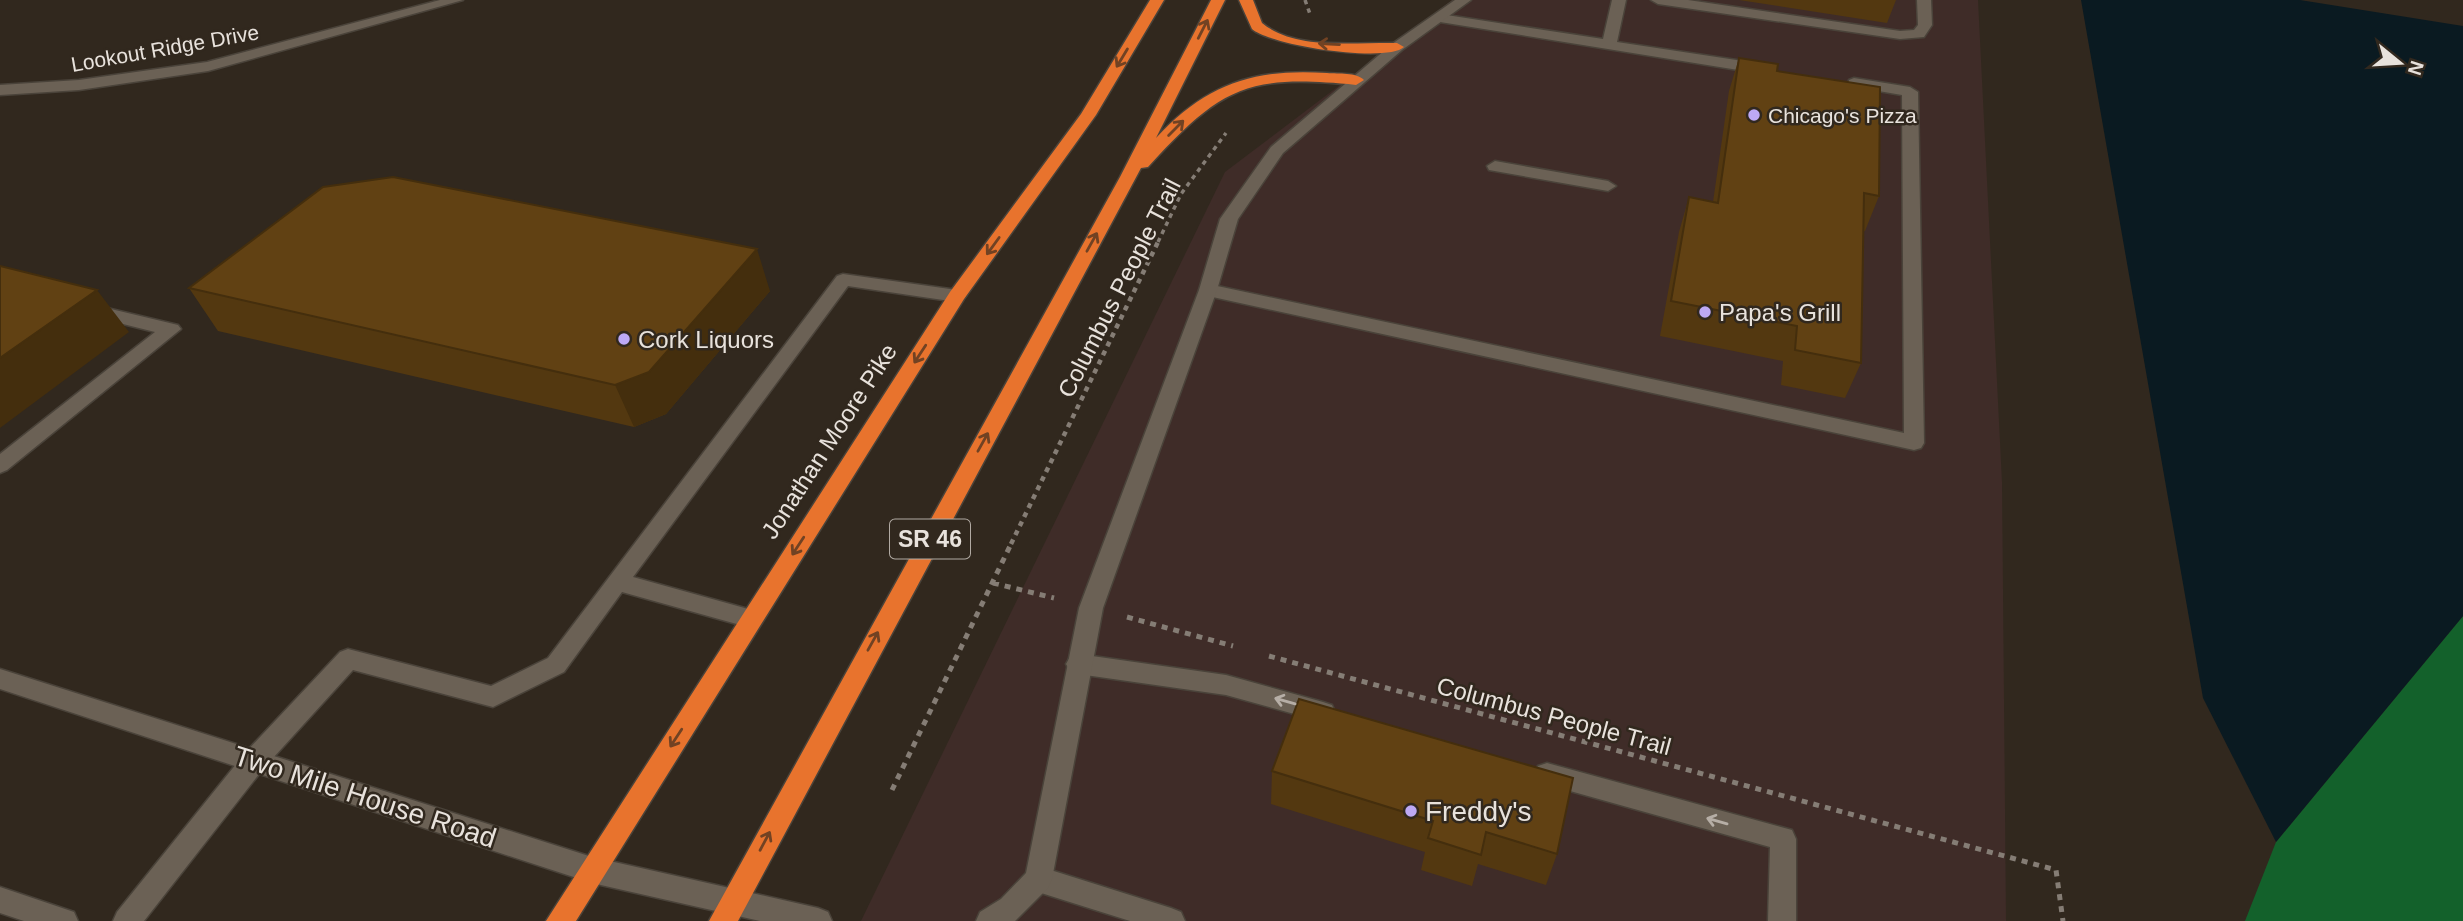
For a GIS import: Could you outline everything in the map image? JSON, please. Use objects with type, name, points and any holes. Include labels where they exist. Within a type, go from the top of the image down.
[{"type":"highway","name":"Jonathan Moore Pike","points":[[560,921],[957,296],[1088,115],[1157,0]]},
{"type":"highway","name":"SR 46","points":[[728,911],[1128,177],[1218,0]]},
{"type":"highway","points":[[1246,0],[1250,17],[1260,29],[1279,39],[1323,45],[1397,47]]},
{"type":"highway","points":[[1128,177],[1196,108],[1232,87],[1298,74],[1356,80]]},
{"type":"street","name":"Lookout Ridge Drive","points":[[0,90],[79,85],[208,66],[456,0]]},
{"type":"street","points":[[990,921],[1010,908],[1038,879],[1091,608],[1208,290],[1229,219],[1277,150],[1397,47],[1464,0]]},
{"type":"street","points":[[1609,45],[1619,0]]},
{"type":"street","points":[[1658,0],[1900,35],[1919,34],[1925,25],[1924,0]]},
{"type":"street","points":[[1440,18],[1776,71]]},
{"type":"street","points":[[1208,290],[1914,443],[1910,92],[1830,79]]},
{"type":"street","points":[[1495,166],[1608,186]]},
{"type":"street","points":[[127,921],[254,761],[348,659],[493,697],[556,665],[843,280],[957,296]]},
{"type":"street","points":[[0,465],[171,329],[66,304]]},
{"type":"street","points":[[617,582],[751,619]]},
{"type":"street","points":[[1078,664],[1226,685],[1345,718]]},
{"type":"street","name":"Two Mile House Road","points":[[0,679],[592,870],[728,911],[818,921]]},
{"type":"street","points":[[1517,766],[1783,839],[1782,921]]},
{"type":"street","points":[[1038,879],[1171,921]]},
{"type":"street","points":[[0,900],[64,921]]},
{"type":"path","name":"Columbus People Trail","points":[[892,790],[1181,194],[1225,134],[1235,126]]},
{"type":"path","points":[[993,583],[1238,648]]},
{"type":"path","name":"Columbus People Trail","points":[[1265,655],[2056,870],[2063,921]]},
{"type":"shaded area","points":[[1452,0],[1978,0],[2002,482],[2006,921],[861,921],[1225,172]]},
{"type":"green space","points":[[2463,616],[2463,921],[2245,921],[2276,842]]},
{"type":"water","points":[[2081,0],[2300,0],[2463,26],[2463,616],[2276,842],[2203,698]]},
{"type":"building","points":[[1739,58],[1778,64],[1777,71],[1880,87],[1879,196],[1864,193],[1861,363],[1795,350],[1797,326],[1671,301],[1689,197],[1718,203]]},
{"type":"building","points":[[393,177],[757,249],[649,372],[615,385],[189,288],[323,187]]},
{"type":"building","points":[[0,266],[97,290],[0,358]]},
{"type":"building","points":[[1299,699],[1573,778],[1557,854],[1486,832],[1481,855],[1428,838],[1433,821],[1272,771]]},
{"type":"place","name":"Chicago's Pizza","points":[[1754,115]]},
{"type":"place","name":"Papa's Grill","points":[[1705,312]]},
{"type":"place","name":"Cork Liquors","points":[[624,339]]},
{"type":"place","name":"Freddy's","points":[[1411,811]]}]
